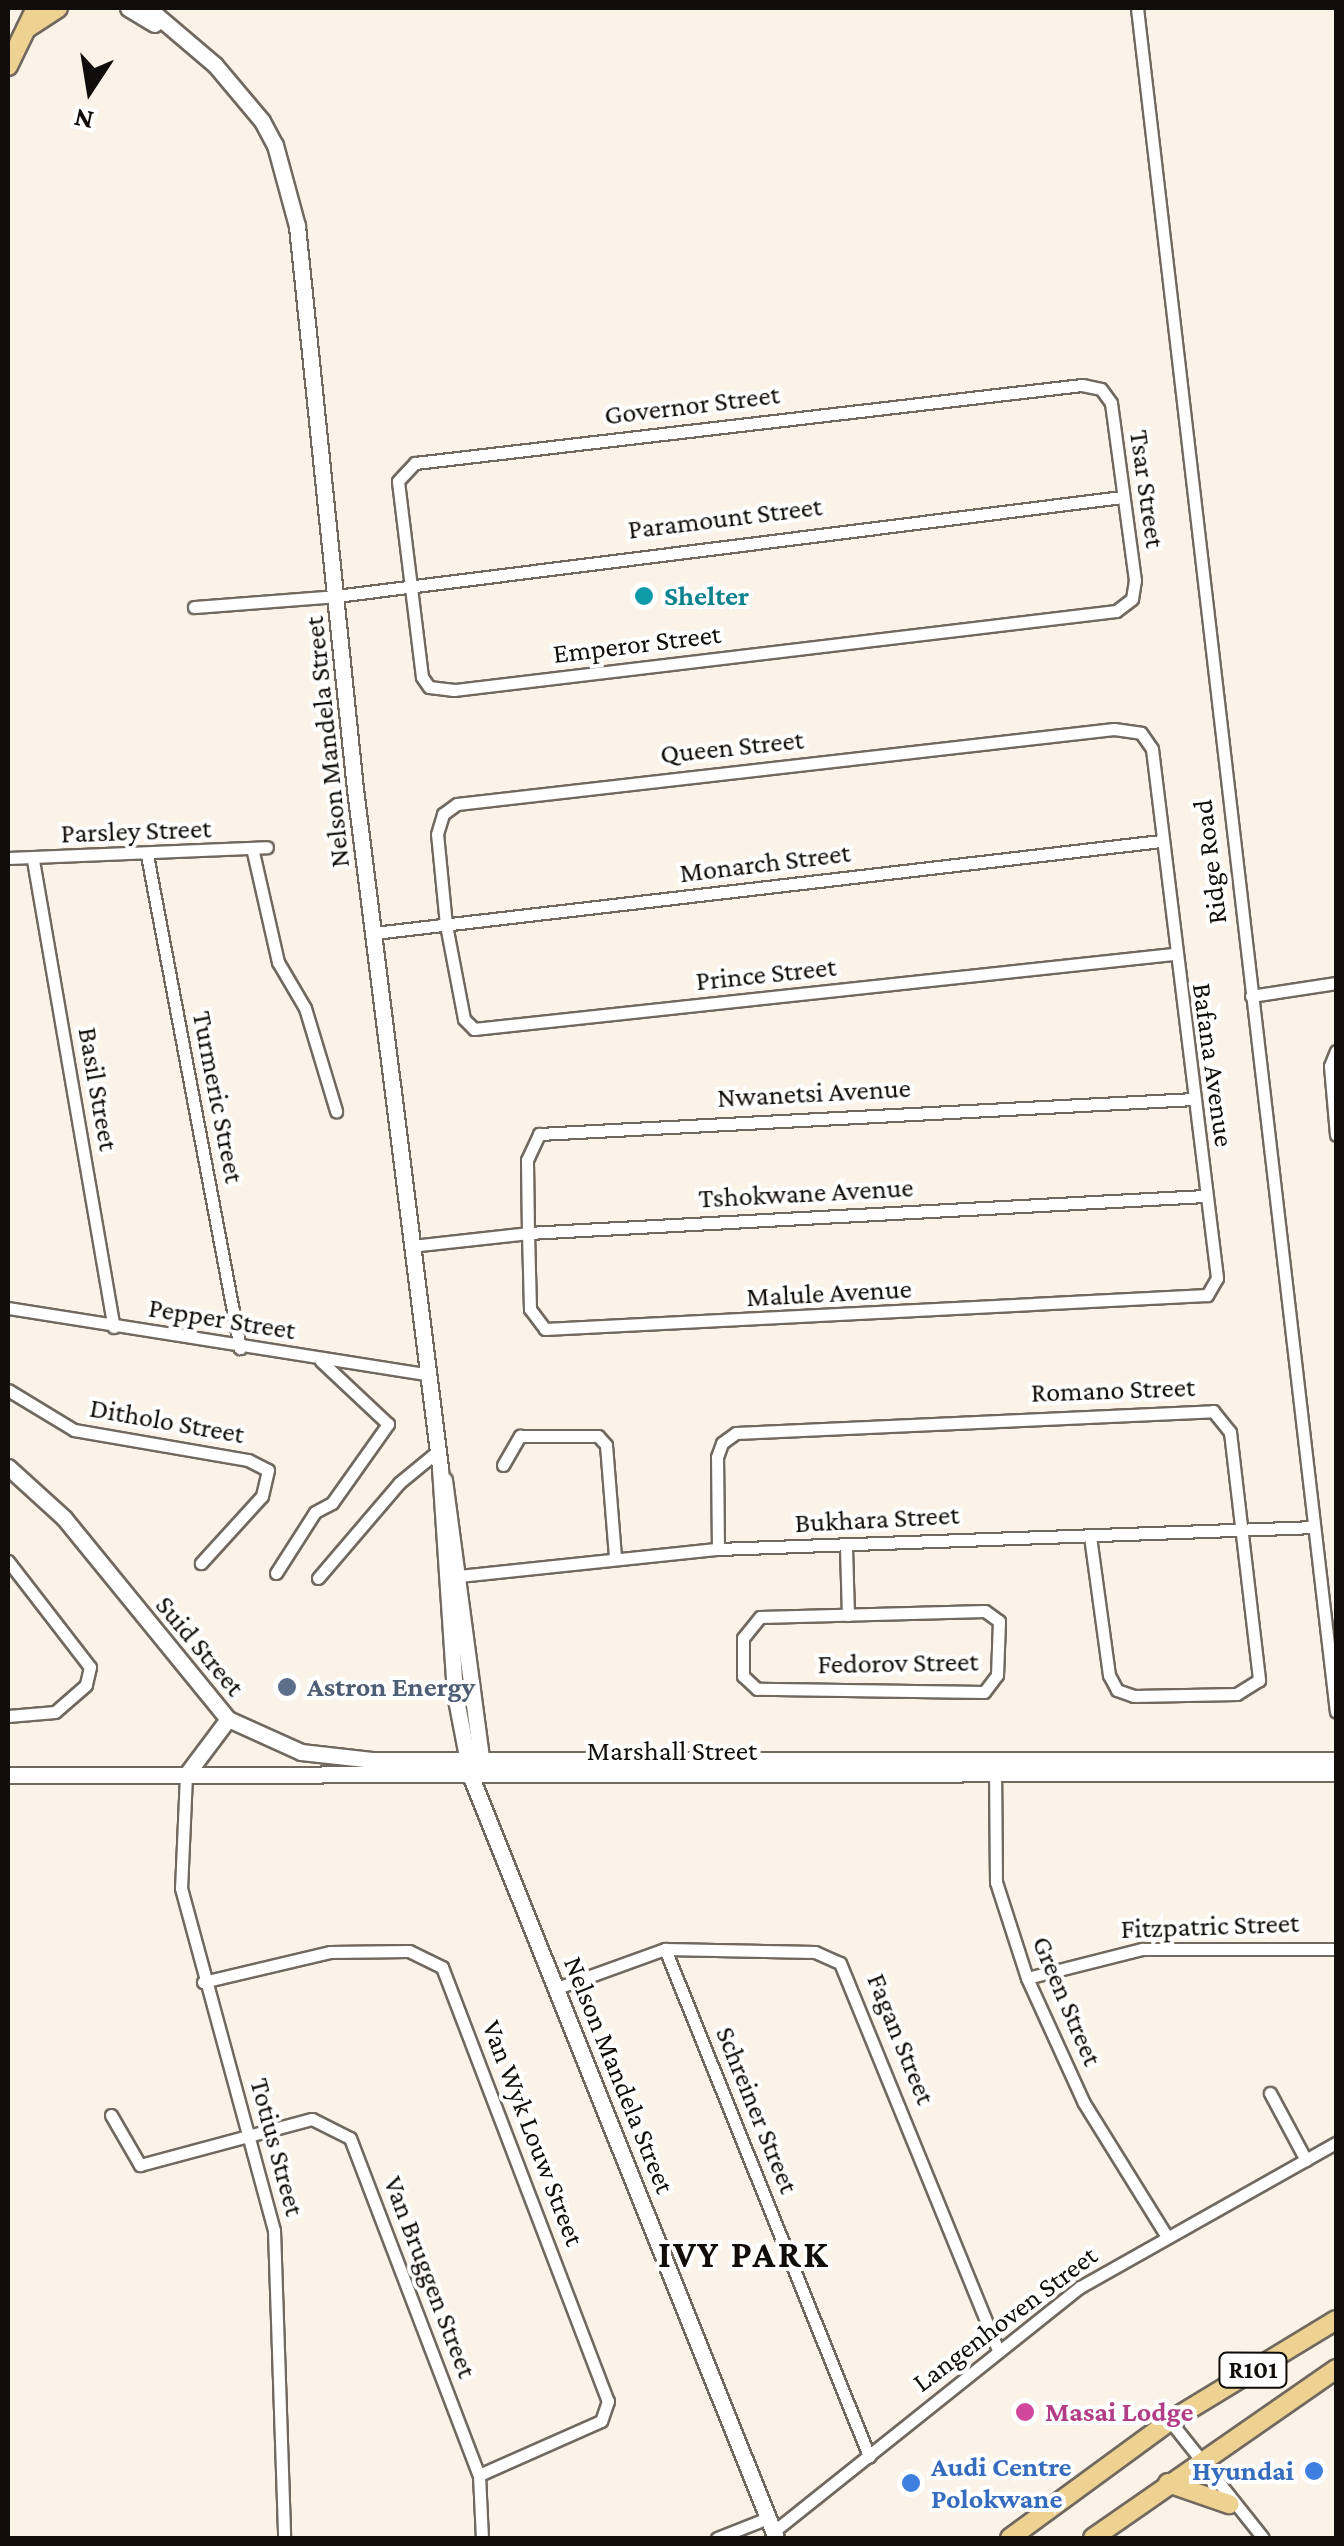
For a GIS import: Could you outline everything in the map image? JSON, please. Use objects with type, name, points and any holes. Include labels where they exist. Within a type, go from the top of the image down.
[{"type":"main road","points":[[8,66],[29,17],[58,8]]},
{"type":"main road","name":"R101","points":[[1010,2538],[1170,2421],[1336,2320]]},
{"type":"main road","name":"R101","points":[[1093,2538],[1197,2461],[1336,2369]]},
{"type":"main road","points":[[1168,2483],[1230,2504]]},
{"type":"street","name":"Nelson Mandela Street","points":[[128,8],[190,40]]},
{"type":"street","name":"Nelson Mandela Street","points":[[148,8],[190,40],[262,121],[286,179],[296,226],[374,933],[430,1375],[458,1648],[481,1798],[772,2529]]},
{"type":"street","name":"Ridge Road","points":[[1138,8],[1314,1528],[1330,1594],[1336,1710]]},
{"type":"street","name":"Governor Street","points":[[407,583],[398,480],[416,463],[1082,385],[1101,389]]},
{"type":"street","name":"Tsar Street","points":[[1101,389],[1111,403],[1135,580],[1132,599]]},
{"type":"street","name":"Paramount Street","points":[[194,607],[336,596],[407,583],[1122,498]]},
{"type":"street","name":"Emperor Street","points":[[407,583],[422,678],[440,691],[1104,614],[1132,599]]},
{"type":"street","name":"Queen Street","points":[[446,926],[437,834],[443,814],[458,804],[1114,729],[1141,733]]},
{"type":"street","name":"Bafana Avenue","points":[[1141,733],[1152,749],[1214,1287]]},
{"type":"street","name":"Monarch Street","points":[[374,933],[1161,841]]},
{"type":"street","name":"Parsley Street","points":[[8,858],[253,852],[267,847]]},
{"type":"street","points":[[253,852],[278,962],[304,1008],[336,1111]]},
{"type":"street","name":"Turmeric Street","points":[[147,855],[240,1348]]},
{"type":"street","name":"Basil Street","points":[[33,860],[114,1327]]},
{"type":"street","name":"Prince Street","points":[[446,926],[464,1019],[487,1031],[1173,954]]},
{"type":"street","points":[[1251,996],[1336,983]]},
{"type":"street","points":[[1336,1051],[1330,1066],[1336,1134]]},
{"type":"street","name":"Nwanetsi Avenue","points":[[528,1232],[528,1160],[533,1138],[546,1132],[1194,1098]]},
{"type":"street","name":"Tshokwane Avenue","points":[[411,1246],[528,1232],[1204,1196]]},
{"type":"street","name":"Malule Avenue","points":[[528,1232],[530,1309],[534,1321],[558,1332],[1186,1300],[1214,1287]]},
{"type":"street","name":"Pepper Street","points":[[8,1308],[321,1361],[430,1375]]},
{"type":"street","points":[[276,1572],[315,1512],[332,1503],[388,1424],[321,1361]]},
{"type":"street","name":"Ditholo Street","points":[[8,1390],[74,1430],[248,1460],[268,1470],[262,1496],[201,1563]]},
{"type":"street","name":"Romano Street","points":[[718,1549],[717,1457],[722,1442],[736,1433],[1212,1411],[1228,1423],[1261,1673],[1237,1694],[1134,1696],[1117,1690],[1090,1536]]},
{"type":"street","points":[[503,1466],[520,1436],[598,1436],[606,1445],[615,1558]]},
{"type":"street","points":[[318,1578],[399,1484],[438,1451]]},
{"type":"street","name":"Suid Street","points":[[8,1467],[64,1518],[228,1719],[294,1750],[338,1758],[474,1758]]},
{"type":"street","name":"Bukhara Street","points":[[451,1576],[718,1549],[846,1548],[1314,1528]]},
{"type":"street","name":"Fedorov Street","points":[[846,1548],[848,1615]]},
{"type":"street","points":[[8,1561],[86,1659],[90,1677],[80,1692],[50,1715],[8,1716]]},
{"type":"street","name":"Fedorov Street","points":[[985,1612],[999,1621],[995,1683],[984,1692],[756,1690],[744,1681],[743,1638],[760,1618],[848,1615],[985,1612]]},
{"type":"street","points":[[186,1776],[228,1719]]},
{"type":"street","name":"Marshall Street","points":[[474,1758],[1336,1774]]},
{"type":"street","name":"Marshall Street","points":[[8,1775],[477,1777],[1336,1760]]},
{"type":"street","name":"Green Street","points":[[995,1768],[996,1882],[1028,1978],[1084,2103],[1167,2237]]},
{"type":"street","name":"Totius Street","points":[[186,1776],[180,1876],[203,1982],[250,2135],[274,2230],[284,2538]]},
{"type":"street","name":"Fitzpatric Street","points":[[1028,1978],[1142,1949],[1336,1948]]},
{"type":"street","name":"Fagan Street","points":[[557,1988],[665,1949],[815,1952],[840,1963],[998,2350]]},
{"type":"street","name":"Schreiner Street","points":[[665,1949],[869,2456]]},
{"type":"street","name":"Van Wyk Louw Street","points":[[203,1982],[330,1952],[408,1952],[442,1967],[608,2401],[601,2422],[478,2475]]},
{"type":"street","points":[[1270,2092],[1306,2160]]},
{"type":"street","name":"Van Bruggen Street","points":[[111,2115],[140,2164],[312,2119],[350,2138],[478,2475],[482,2538]]},
{"type":"street","name":"Langenhoven Street","points":[[717,2538],[772,2529],[1080,2288],[1336,2143]]},
{"type":"street","points":[[1170,2421],[1230,2504],[1254,2534],[1263,2538]]},
{"type":"place","name":"Shelter","points":[[644,596]]},
{"type":"place","name":"Astron Energy","points":[[287,1687]]},
{"type":"place","name":"Masai Lodge","points":[[1025,2412]]},
{"type":"place","name":"Hyundai","points":[[1314,2471]]},
{"type":"place","name":"Audi Centre Polokwane","points":[[911,2483]]},
{"type":"district","name":"IVY PARK","points":[[744,2255]]}]
